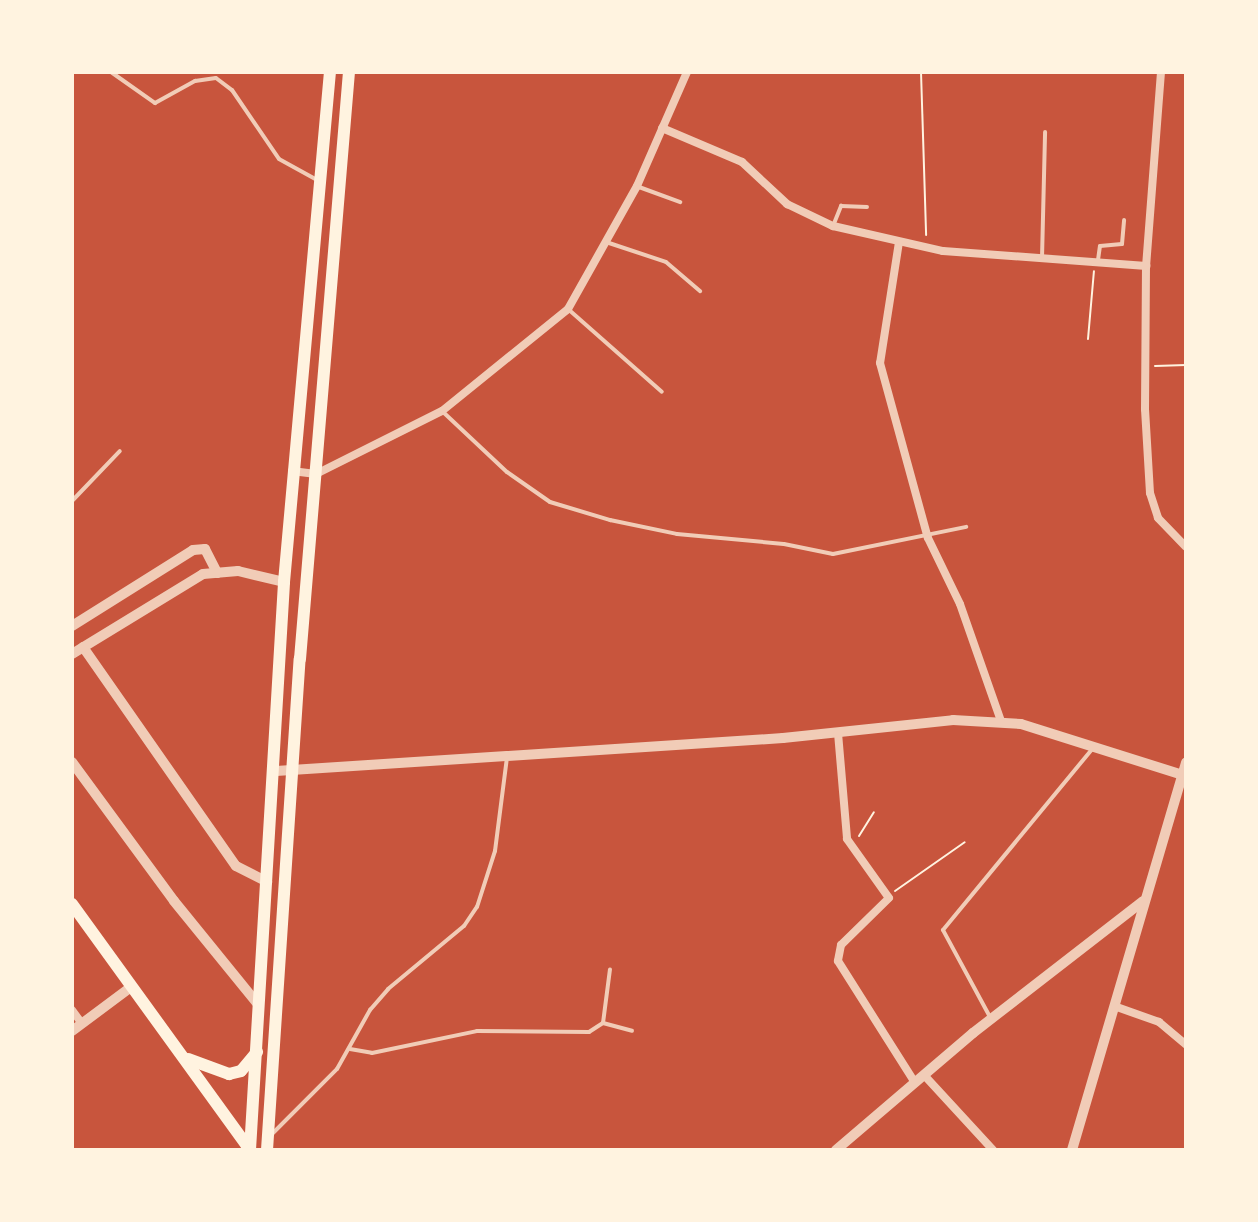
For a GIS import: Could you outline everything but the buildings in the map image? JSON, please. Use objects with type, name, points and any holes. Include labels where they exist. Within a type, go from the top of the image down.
[{"type":"main road","points":[[250,1150],[257,1003],[276,771],[292,471],[330,72]]},
{"type":"main road","points":[[268,1144],[293,771],[349,72]]},
{"type":"main road","points":[[72,904],[250,1150]]},
{"type":"main road","points":[[185,1057],[229,1074],[241,1071],[257,1052]]},
{"type":"street","points":[[292,471],[316,474],[442,411],[568,309],[637,186],[687,72]]},
{"type":"street","points":[[1161,72],[1146,266],[1145,366],[1150,493],[1158,518],[1186,547]]},
{"type":"street","points":[[662,128],[742,162],[787,204],[833,226],[926,248],[1146,266]]},
{"type":"street","points":[[899,242],[880,363],[928,538],[960,604],[1001,721]]},
{"type":"street","points":[[73,623],[193,550],[205,549],[217,573]]},
{"type":"street","points":[[72,654],[183,582],[238,571],[284,582]]},
{"type":"street","points":[[83,647],[236,866],[267,882]]},
{"type":"street","points":[[276,771],[838,733],[953,720],[1001,721],[1184,776]]},
{"type":"street","points":[[838,733],[849,845],[889,898],[837,953],[915,1083]]},
{"type":"street","points":[[72,762],[257,1003]]},
{"type":"street","points":[[1072,1150],[1186,762]]},
{"type":"street","points":[[836,1150],[991,1019],[1143,901]]},
{"type":"street","points":[[72,1031],[131,987]]},
{"type":"street","points":[[1114,1006],[1159,1022],[1186,1045]]},
{"type":"street","points":[[72,1010],[82,1024]]},
{"type":"street","points":[[924,1075],[993,1150]]},
{"type":"lane","points":[[111,72],[155,103],[195,81],[216,78],[232,90],[279,159],[320,181]]},
{"type":"lane","points":[[1042,258],[1045,132]]},
{"type":"lane","points":[[637,186],[680,202]]},
{"type":"lane","points":[[833,226],[841,206],[867,207]]},
{"type":"lane","points":[[1096,262],[1100,246],[1122,244],[1124,220]]},
{"type":"lane","points":[[606,242],[666,262],[700,291]]},
{"type":"lane","points":[[568,309],[662,392]]},
{"type":"lane","points":[[442,411],[507,472],[550,502],[610,520],[677,534],[784,544],[833,554],[928,538],[966,527]]},
{"type":"lane","points":[[72,501],[120,451]]},
{"type":"lane","points":[[991,1019],[943,930],[1092,749]]},
{"type":"lane","points":[[268,1144],[308,1102],[350,1049],[370,1010],[405,971],[464,926],[477,907],[495,851],[508,755]]},
{"type":"lane","points":[[603,1023],[610,969]]},
{"type":"lane","points":[[350,1049],[372,1053],[477,1031],[589,1032],[603,1023],[632,1031]]},
{"type":"path","points":[[921,72],[926,248]]},
{"type":"path","points":[[1088,339],[1096,262]]},
{"type":"path","points":[[1145,366],[1186,365]]},
{"type":"path","points":[[849,845],[874,812]]},
{"type":"path","points":[[889,898],[965,842]]}]
